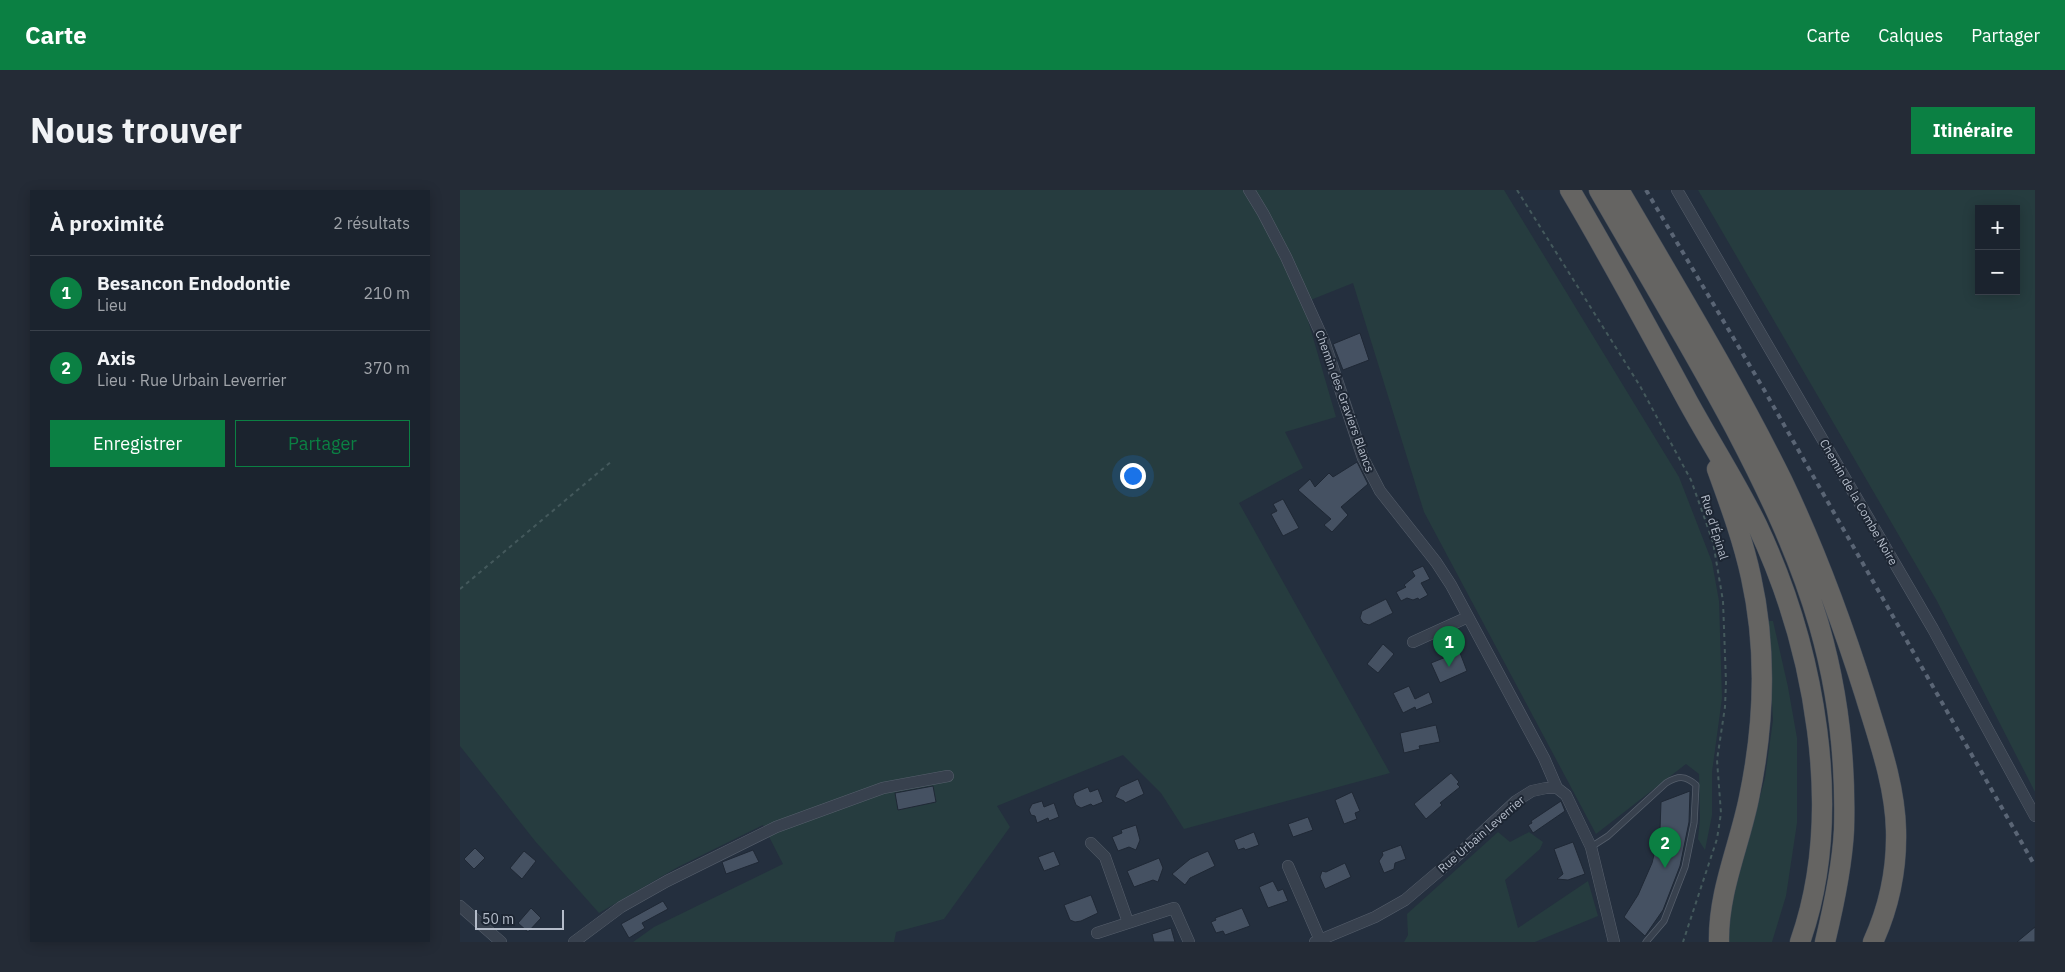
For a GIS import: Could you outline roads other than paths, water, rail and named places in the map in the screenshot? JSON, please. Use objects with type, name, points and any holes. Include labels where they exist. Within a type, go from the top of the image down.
[{"type":"highway","points":[[1570,190],[1699,423],[1737,485],[1766,546],[1796,631],[1812,697],[1820,764],[1821,830],[1817,875],[1800,942]]},
{"type":"highway","points":[[1599,190],[1704,373],[1759,474],[1787,535],[1819,625],[1834,693],[1843,785],[1842,855],[1836,894],[1825,942]]},
{"type":"highway","points":[[1619,190],[1726,375],[1778,473],[1805,530],[1844,632],[1886,765],[1896,829],[1896,857],[1892,883],[1886,908],[1873,942]]},
{"type":"highway","points":[[1699,423],[1734,516],[1747,559],[1758,622],[1761,669],[1758,741],[1753,775],[1745,818],[1726,884],[1721,908],[1718,942]]},
{"type":"street","name":"Chemin des Graviers Blancs","points":[[1249,190],[1264,214],[1286,257],[1324,341],[1358,443],[1380,491],[1436,562],[1451,586],[1544,758],[1557,788]]},
{"type":"street","name":"Chemin de la Combe Noire","points":[[1676,190],[1934,630],[2035,816]]},
{"type":"street","points":[[1413,642],[1468,617]]},
{"type":"street","points":[[574,942],[622,907],[776,827],[883,788],[948,776]]},
{"type":"street","points":[[1557,788],[1566,795],[1591,847],[1614,942]]},
{"type":"street","name":"Rue Urbain Leverrier","points":[[1318,941],[1375,917],[1405,900],[1458,855],[1516,801],[1532,791],[1557,788]]},
{"type":"street","points":[[1091,843],[1106,857],[1128,922]]},
{"type":"street","points":[[1288,866],[1318,941]]},
{"type":"street","points":[[460,906],[501,942]]},
{"type":"street","points":[[1097,933],[1174,908],[1189,942]]},
{"type":"lane","points":[[1591,847],[1608,836],[1666,783],[1677,777],[1688,778],[1696,785],[1694,823],[1686,868],[1664,921],[1646,942]]},
{"type":"railway","points":[[1646,190],[1763,388],[2035,866]]},
{"type":"place","name":"Besancon Endodontie","points":[[1449,667]]},
{"type":"place","name":"Axis","points":[[1665,868]]}]
